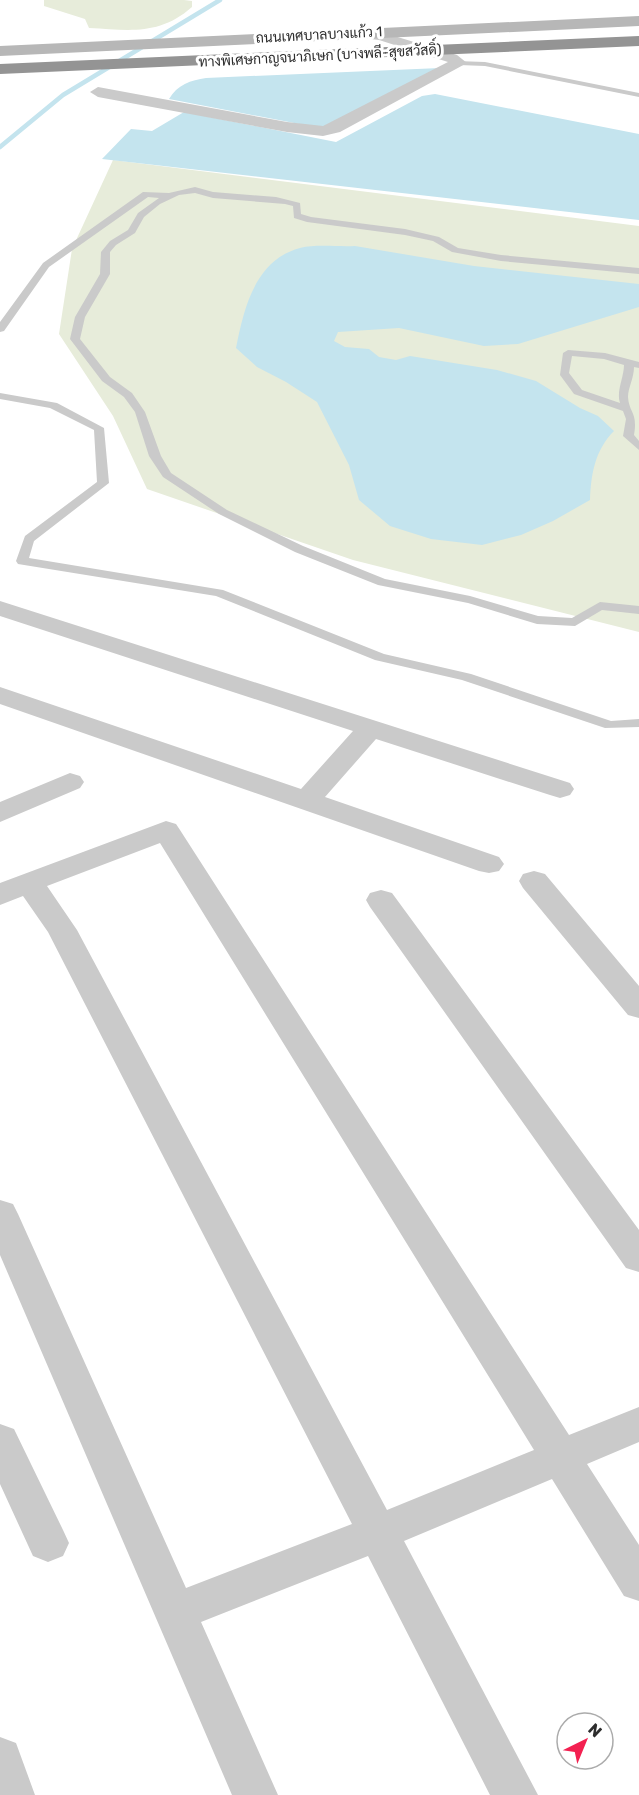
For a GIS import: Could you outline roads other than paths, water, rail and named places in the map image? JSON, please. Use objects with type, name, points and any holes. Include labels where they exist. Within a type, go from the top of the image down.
[{"type":"highway","name":"ทางพิเศษกาญจนาภิเษก (บางพลี-สุขสวัสดิ์)","points":[[0,59],[639,30]]},
{"type":"highway","name":"ทางพิเศษกาญจนาภิเษก (บางพลี-สุขสวัสดิ์)","points":[[0,69],[639,41]]},
{"type":"main road","name":"ถนนเทศบาลบางแก้ว 1","points":[[0,51],[639,21]]},
{"type":"street","points":[[98,92],[287,127],[323,131],[334,129],[459,63],[452,58],[381,36],[350,33]]},
{"type":"street","points":[[0,608],[560,789]]},
{"type":"street","points":[[0,695],[489,864]]},
{"type":"street","points":[[306,801],[371,728]]},
{"type":"street","points":[[0,813],[70,782]]},
{"type":"street","points":[[515,1795],[62,930],[15,888],[166,830],[639,1581]]},
{"type":"street","points":[[534,881],[639,1007]]},
{"type":"street","points":[[381,900],[639,1258]]},
{"type":"street","points":[[0,1214],[255,1795]]},
{"type":"street","points":[[175,1612],[377,1533],[639,1424]]},
{"type":"street","points":[[0,1441],[48,1543]]},
{"type":"street","points":[[0,1759],[12,1795]]},
{"type":"lane","points":[[459,63],[485,64],[639,95]]},
{"type":"lane","points":[[639,271],[501,258],[455,250],[436,238],[310,220],[297,216],[297,205],[285,200],[212,195],[197,190],[146,208],[135,220],[132,231],[109,245],[102,259],[105,274],[80,317],[75,339],[106,379],[128,394],[140,412],[155,456],[167,475],[223,512],[298,549],[382,582],[470,600],[537,620],[575,622],[600,606],[639,610]]},
{"type":"lane","points":[[0,328],[46,265],[146,194],[172,197]]},
{"type":"lane","points":[[628,409],[578,392],[564,373],[568,353],[605,356],[634,364],[623,396],[632,419],[628,436],[639,447]]},
{"type":"lane","points":[[0,396],[53,405],[99,428],[103,483],[29,539],[22,561],[219,593],[380,657],[466,677],[610,725],[639,723]]},
{"type":"water","points":[[440,68],[333,126],[315,127],[169,99],[185,84],[206,78]]},
{"type":"water","points":[[435,94],[639,134],[639,220],[102,159],[131,129],[152,131],[184,112],[336,142],[422,96]]},
{"type":"water","points":[[355,246],[474,266],[639,284],[639,307],[518,344],[484,346],[399,328],[338,332],[334,341],[345,347],[369,349],[379,357],[396,360],[410,356],[497,370],[536,381],[580,408],[598,416],[614,431],[598,454],[590,500],[553,521],[521,535],[482,545],[431,539],[390,526],[359,500],[349,465],[317,402],[257,367],[236,348],[248,302],[262,274],[272,263],[300,248]]},
{"type":"waterway","points":[[0,147],[63,95],[220,0]]}]
